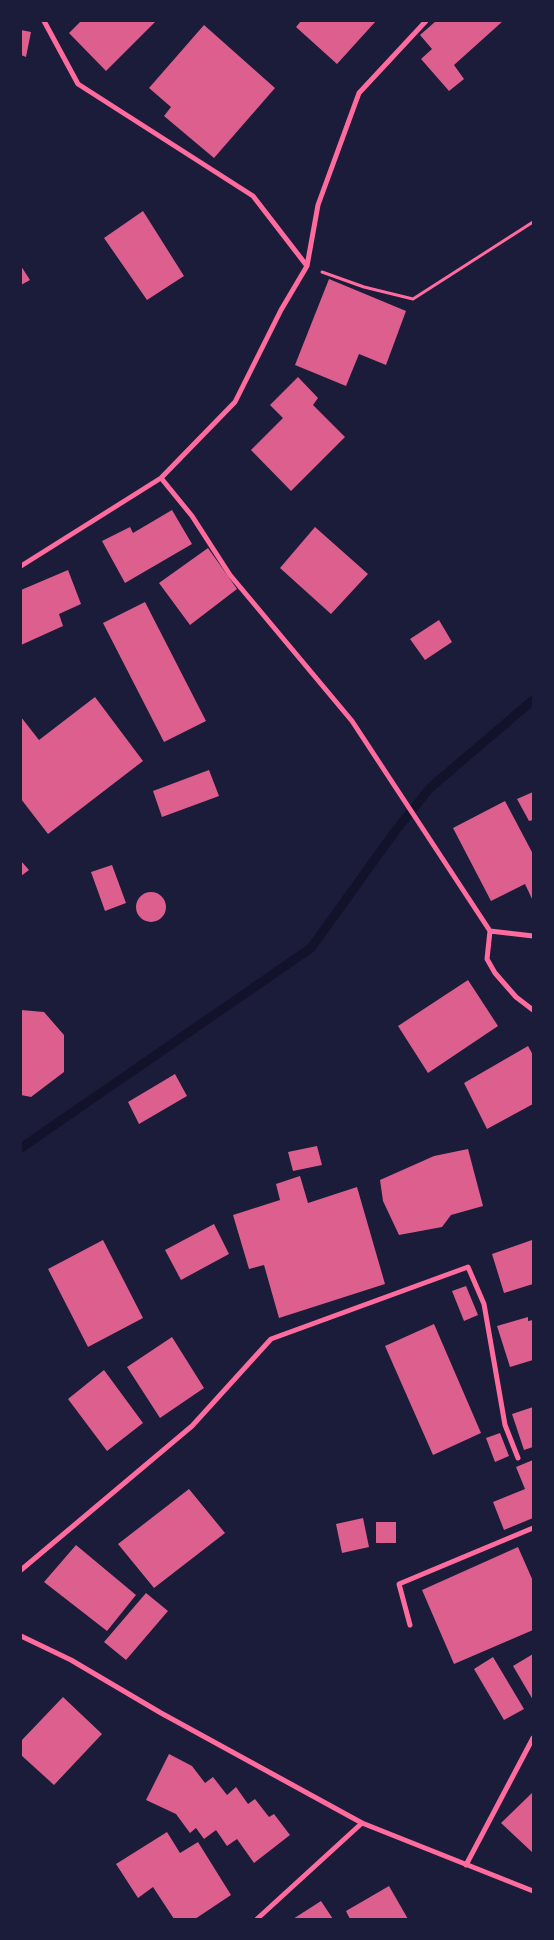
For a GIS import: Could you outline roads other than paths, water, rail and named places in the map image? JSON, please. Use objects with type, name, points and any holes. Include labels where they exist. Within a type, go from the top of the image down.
[{"type":"street","points":[[44,21],[78,84],[253,196],[307,266]]},
{"type":"street","points":[[21,566],[161,478],[235,402],[281,310],[307,266],[318,205],[359,93],[426,21]]},
{"type":"street","points":[[161,478],[192,516],[230,575],[352,721],[490,931],[487,959],[495,973],[516,997],[533,1010]]},
{"type":"street","points":[[490,931],[533,936]]},
{"type":"street","points":[[21,1570],[192,1426],[271,1339],[468,1267],[484,1304],[505,1424],[518,1458]]},
{"type":"street","points":[[410,1625],[399,1584],[533,1528]]},
{"type":"street","points":[[21,1636],[71,1660],[161,1713],[362,1823],[533,1891]]},
{"type":"street","points":[[466,1864],[533,1738]]},
{"type":"street","points":[[257,1919],[362,1823]]},
{"type":"waterway","points":[[21,1148],[311,948],[396,830],[430,788],[533,700]]}]
